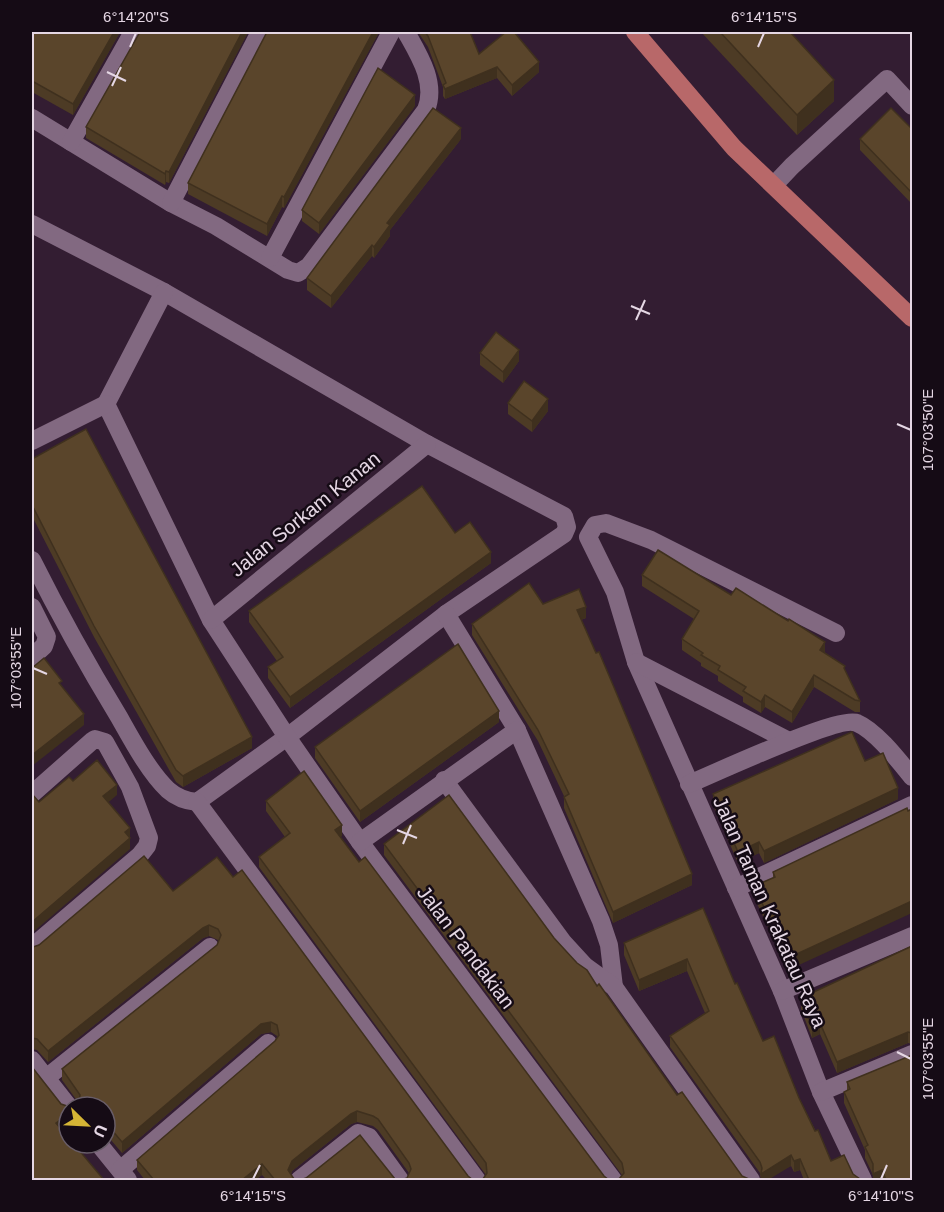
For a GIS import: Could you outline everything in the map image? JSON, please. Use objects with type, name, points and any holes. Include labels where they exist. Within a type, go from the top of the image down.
[{"type":"main road","points":[[635,32],[734,148],[912,318]]},
{"type":"street","points":[[71,142],[133,32]]},
{"type":"street","points":[[171,203],[260,32]]},
{"type":"street","points":[[270,258],[391,32]]},
{"type":"street","points":[[32,118],[171,203],[216,226],[293,272],[302,271],[309,266],[426,110],[430,98],[429,87],[417,51],[406,32]]},
{"type":"street","points":[[774,185],[887,79],[912,106]]},
{"type":"street","points":[[32,224],[165,292],[427,444],[564,516],[567,521],[564,534],[446,614],[287,737],[197,802],[186,801],[175,795],[155,773],[73,641],[32,560]]},
{"type":"street","points":[[32,441],[106,404],[165,292]]},
{"type":"street","name":"Jalan Pandakian","points":[[106,404],[211,620],[287,737],[360,842],[613,1180]]},
{"type":"street","name":"Jalan Sorkam Kanan","points":[[211,620],[427,444]]},
{"type":"street","name":"Jalan Taman Krakatau Raya","points":[[836,633],[651,540],[606,523],[600,523],[591,530],[588,537],[615,592],[636,662],[782,991],[821,1092],[862,1180]]},
{"type":"street","points":[[32,607],[47,637],[44,646],[32,657]]},
{"type":"street","points":[[446,614],[517,730],[601,921],[609,945],[614,987]]},
{"type":"street","points":[[636,662],[789,741]]},
{"type":"street","points":[[689,784],[789,741],[848,721],[860,724],[887,747],[912,777]]},
{"type":"street","points":[[360,842],[517,730]]},
{"type":"street","points":[[32,794],[95,739],[105,742],[130,787],[149,838],[143,852],[32,947]]},
{"type":"street","points":[[444,780],[563,942],[585,966],[614,987],[751,1180]]},
{"type":"street","points":[[197,802],[477,1180]]},
{"type":"street","points":[[736,888],[912,805]]},
{"type":"street","points":[[782,991],[912,936]]},
{"type":"street","points":[[45,1078],[210,947]]},
{"type":"street","points":[[108,1155],[124,1175],[268,1043]]},
{"type":"street","points":[[821,1092],[912,1054]]},
{"type":"street","points":[[32,1060],[59,1095]]},
{"type":"street","points":[[299,1180],[358,1133],[369,1137],[397,1177]]},
{"type":"building","points":[[32,32],[114,32],[73,104],[32,81]]},
{"type":"building","points":[[140,32],[242,32],[169,172],[166,171],[165,174],[86,127]]},
{"type":"building","points":[[267,32],[373,32],[284,197],[282,196],[267,224],[188,183]]},
{"type":"building","points":[[425,32],[470,32],[479,54],[506,32],[514,32],[539,62],[512,85],[497,67],[445,89],[443,85],[446,83]]},
{"type":"building","points":[[720,32],[790,32],[834,80],[797,115]]},
{"type":"building","points":[[378,68],[415,95],[319,223],[302,210]]},
{"type":"building","points":[[433,108],[461,128],[387,223],[390,225],[374,247],[372,245],[331,296],[307,278]]},
{"type":"building","points":[[891,108],[912,129],[912,193],[860,139]]},
{"type":"building","points":[[496,332],[519,350],[503,372],[480,353]]},
{"type":"building","points":[[524,381],[548,399],[532,421],[508,403]]},
{"type":"building","points":[[86,429],[252,737],[183,776],[176,770],[94,626],[32,505],[32,459]]},
{"type":"building","points":[[422,486],[455,533],[470,522],[491,552],[290,697],[268,667],[283,657],[249,611]]},
{"type":"building","points":[[658,550],[731,595],[736,588],[825,642],[820,650],[845,666],[860,701],[814,675],[792,712],[765,695],[761,702],[743,691],[746,687],[718,670],[720,666],[701,655],[703,653],[682,639],[699,611],[642,575]]},
{"type":"building","points":[[529,583],[543,604],[579,589],[586,607],[577,610],[596,653],[599,652],[692,874],[613,912],[564,797],[569,794],[538,730],[472,624]]},
{"type":"building","points":[[458,644],[499,711],[360,811],[315,747]]},
{"type":"building","points":[[44,658],[62,681],[59,683],[84,714],[32,755],[32,668]]},
{"type":"building","points":[[852,732],[865,761],[883,753],[898,788],[764,851],[759,842],[738,852],[713,794]]},
{"type":"building","points":[[97,760],[117,785],[103,796],[130,828],[125,832],[130,838],[32,922],[32,794],[39,802],[69,777],[73,781]]},
{"type":"building","points":[[304,771],[342,825],[335,830],[359,862],[365,857],[609,1180],[473,1180],[483,1179],[487,1173],[486,1163],[259,857],[290,833],[266,801]]},
{"type":"building","points":[[449,795],[554,938],[577,963],[587,970],[597,986],[599,984],[677,1095],[682,1092],[742,1176],[751,1180],[609,1180],[619,1179],[624,1173],[622,1163],[384,844]]},
{"type":"building","points":[[907,808],[908,811],[912,809],[912,901],[788,958],[754,886],[775,877],[773,872]]},
{"type":"building","points":[[144,856],[173,891],[217,857],[233,877],[242,870],[473,1180],[401,1180],[407,1178],[411,1169],[409,1163],[378,1119],[357,1111],[292,1161],[288,1170],[294,1179],[300,1180],[275,1180],[262,1164],[242,1180],[154,1180],[137,1160],[275,1041],[279,1035],[277,1025],[271,1022],[261,1024],[122,1142],[117,1136],[117,1095],[80,1095],[62,1069],[217,945],[221,935],[218,929],[209,925],[48,1051],[37,1039],[32,1038],[32,947],[39,945]]},
{"type":"building","points":[[703,908],[735,984],[737,983],[763,1041],[774,1036],[799,1098],[815,1131],[818,1130],[831,1161],[844,1155],[853,1174],[860,1179],[809,1180],[800,1159],[794,1161],[791,1155],[761,1174],[760,1162],[670,1036],[709,1011],[687,959],[639,980],[624,943]]},
{"type":"building","points":[[912,946],[912,1033],[908,1032],[837,1062],[820,1023],[812,1026],[801,998]]},
{"type":"building","points":[[912,1055],[912,1180],[886,1180],[882,1170],[873,1174],[873,1164],[865,1147],[868,1145],[844,1092],[850,1089],[847,1082]]},
{"type":"building","points":[[32,1067],[57,1099],[57,1155],[83,1155],[104,1180],[32,1180]]},
{"type":"building","points":[[360,1135],[395,1179],[401,1180],[300,1180],[306,1178]]}]
